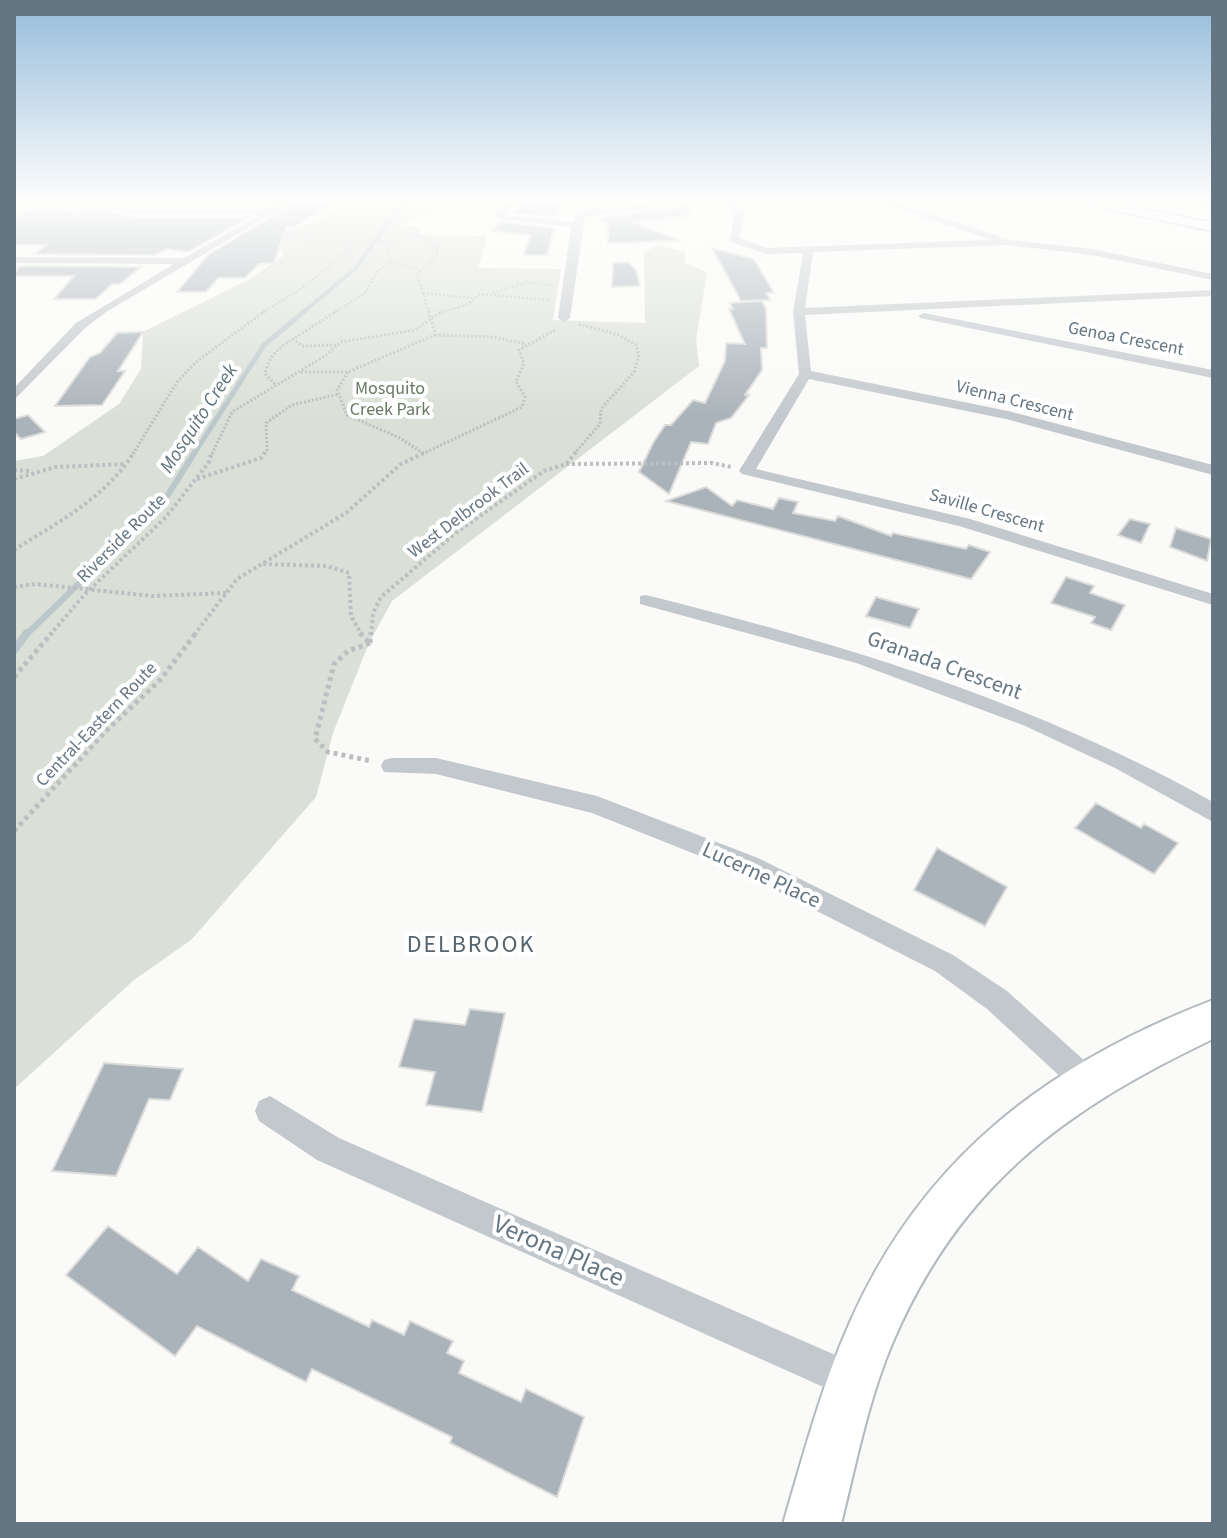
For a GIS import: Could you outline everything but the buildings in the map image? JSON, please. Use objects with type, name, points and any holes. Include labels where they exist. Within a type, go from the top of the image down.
[{"type":"street","points":[[14,396],[80,326],[167,273]]},
{"type":"street","points":[[564,319],[571,273]]},
{"type":"street","points":[[747,471],[805,374],[799,312],[805,273]]},
{"type":"street","points":[[1193,273],[1213,277]]},
{"type":"street","points":[[799,312],[1213,293]]},
{"type":"street","name":"Genoa Crescent","points":[[890,309],[1213,374]]},
{"type":"street","name":"Vienna Crescent","points":[[805,374],[1008,415],[1213,470]]},
{"type":"street","name":"Saville Crescent","points":[[747,471],[964,522],[1213,600]]},
{"type":"street","name":"Granada Crescent","points":[[646,600],[863,659],[1030,720],[1123,762],[1213,813]]},
{"type":"street","name":"Lucerne Place","points":[[392,766],[436,766],[597,805],[749,865],[944,963],[997,1000],[1086,1081]]},
{"type":"street","points":[[812,1524],[852,1381],[897,1278],[957,1192],[1017,1131],[1086,1081],[1213,1019]]},
{"type":"street","name":"Verona Place","points":[[270,1111],[328,1149],[852,1381]]},
{"type":"path","points":[[14,550],[96,497],[127,464],[177,382],[196,362],[321,273]]},
{"type":"path","points":[[275,384],[265,374],[265,366],[279,348],[365,293],[376,273]]},
{"type":"path","points":[[418,273],[436,335]]},
{"type":"path","points":[[293,339],[302,346],[337,345],[415,330],[432,318],[473,299],[528,282],[570,284]]},
{"type":"path","points":[[423,293],[473,299]]},
{"type":"path","points":[[492,293],[521,300],[567,299]]},
{"type":"path","points":[[300,372],[348,372],[436,335],[494,337],[525,344],[556,330],[564,319]]},
{"type":"path","name":"West Delbrook Trail","points":[[370,643],[373,613],[381,597],[457,532],[544,471],[566,464],[600,424],[601,409],[630,380],[638,367],[639,352],[628,338],[564,319]]},
{"type":"path","name":"Central-Eastern Route","points":[[14,831],[106,731],[161,679],[237,579],[346,513],[401,464],[522,407],[525,397],[516,382],[524,363],[519,350],[525,344]]},
{"type":"path","name":"Riverside Route","points":[[14,677],[91,588],[166,517],[209,462],[232,412],[300,372],[337,345]]},
{"type":"path","points":[[348,372],[338,386],[347,415],[398,437],[424,454]]},
{"type":"path","points":[[196,480],[261,458],[267,450],[266,423],[281,409],[339,394]]},
{"type":"path","points":[[566,464],[712,463],[747,471]]},
{"type":"path","points":[[14,470],[127,464]]},
{"type":"path","points":[[14,479],[34,471]]},
{"type":"path","points":[[261,564],[327,566],[349,573],[355,591],[348,610],[356,631],[370,643],[348,651],[334,664],[333,678],[316,717],[315,739],[328,752],[392,766]]},
{"type":"path","points":[[14,587],[35,584],[152,596],[227,593]]},
{"type":"green space","name":"Mosquito Creek Park","points":[[259,273],[560,273],[553,320],[645,323],[644,273],[707,273],[696,340],[699,366],[392,601],[369,643],[333,733],[316,797],[191,940],[134,980],[14,1089],[14,461],[43,456],[119,404],[141,369],[143,332]]},
{"type":"waterway","name":"Mosquito Creek","points":[[302,313],[350,273]]},
{"type":"waterway","name":"Mosquito Creek","points":[[194,454],[264,345],[305,311]]},
{"type":"waterway","name":"Mosquito Creek","points":[[26,635],[164,501],[195,452]]},
{"type":"waterway","name":"Mosquito Creek","points":[[14,650],[27,633]]},
{"type":"district","name":"DELBROOK","points":[[471,944]]}]
